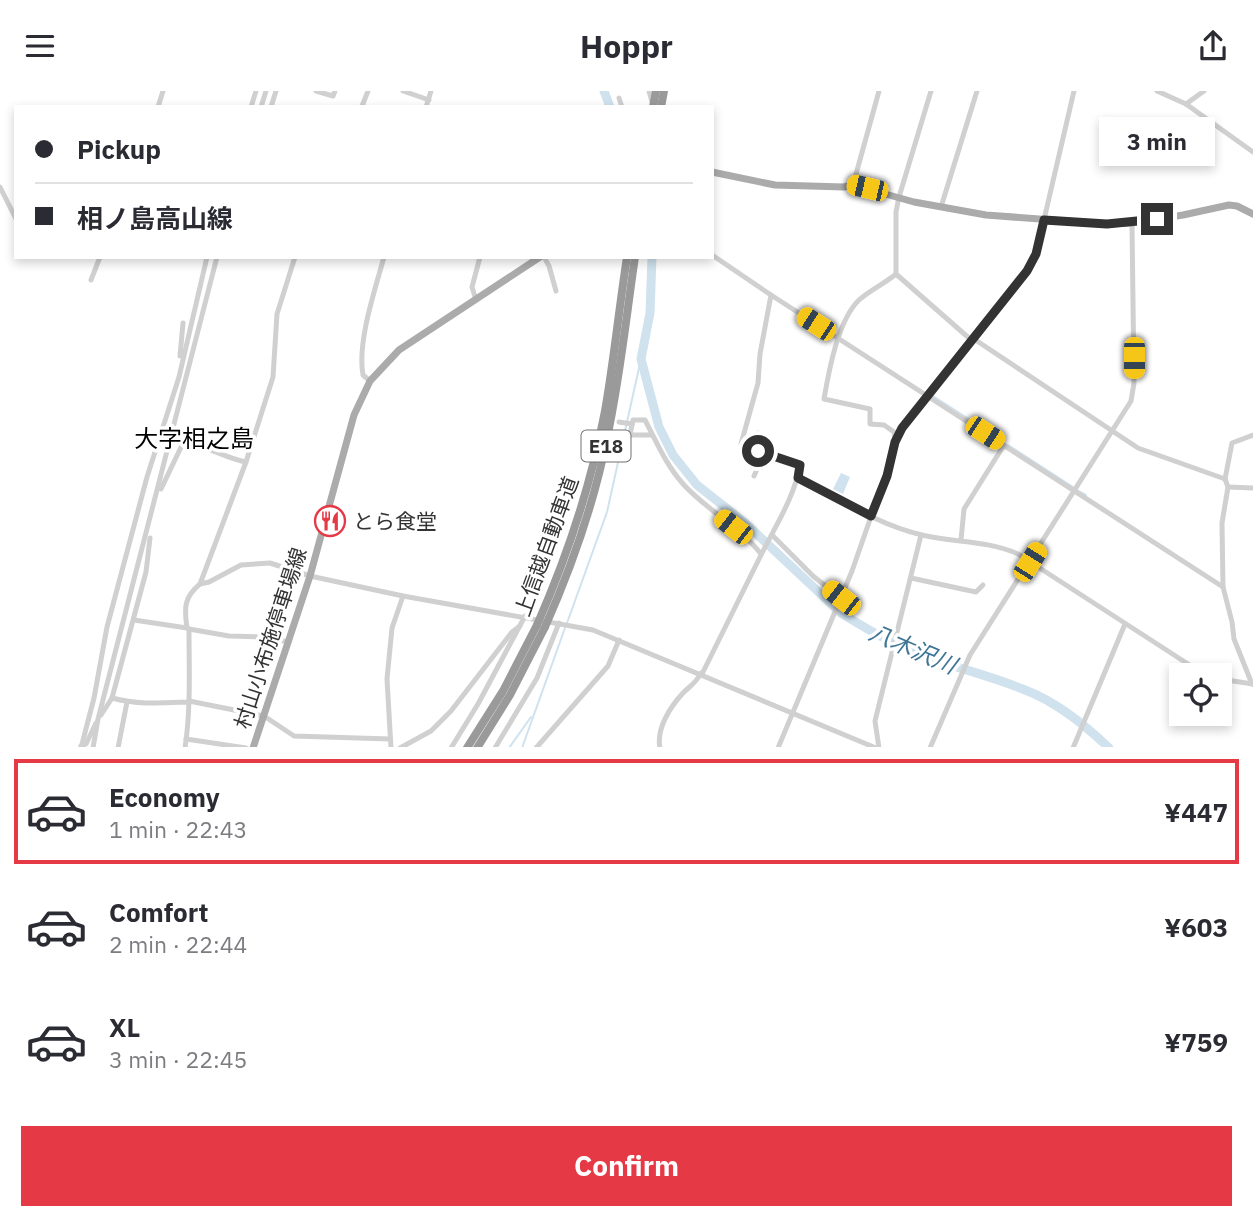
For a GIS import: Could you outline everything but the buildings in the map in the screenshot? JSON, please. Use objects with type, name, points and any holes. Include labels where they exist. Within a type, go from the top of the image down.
[{"type":"highway","name":"上信越自動車道","points":[[467,747],[541,626],[565,558],[590,475],[607,399],[627,259]]},
{"type":"highway","name":"上信越自動車道","points":[[477,747],[510,695],[581,536],[602,465],[617,387],[635,259]]},
{"type":"main road","points":[[714,172],[775,185],[853,185],[941,207],[986,215],[1044,220],[1132,223],[1229,205],[1253,214]]},
{"type":"main road","name":"村山小布施停車場線","points":[[253,747],[310,576],[354,415],[370,381],[399,350],[539,259]]},
{"type":"street","points":[[271,105],[275,91]]},
{"type":"street","points":[[316,91],[333,96],[335,91]]},
{"type":"street","points":[[403,91],[429,100]]},
{"type":"street","points":[[427,105],[431,91]]},
{"type":"street","points":[[853,185],[879,91]]},
{"type":"street","points":[[931,91],[896,212],[896,274],[970,339],[974,339],[1144,451],[1225,479]]},
{"type":"street","points":[[941,207],[978,91]]},
{"type":"street","points":[[778,747],[841,599],[902,428],[1027,271],[1036,254],[1074,91]]},
{"type":"street","points":[[1157,91],[1186,104],[1253,152]]},
{"type":"street","points":[[1186,104],[1204,91]]},
{"type":"street","points":[[619,98],[621,105]]},
{"type":"street","points":[[0,187],[14,215]]},
{"type":"street","points":[[930,747],[971,655],[1131,401],[1134,383],[1132,223]]},
{"type":"street","points":[[714,256],[1223,587]]},
{"type":"street","points":[[91,280],[99,259]]},
{"type":"street","points":[[81,747],[111,614],[147,477],[179,377],[207,259]]},
{"type":"street","points":[[93,747],[217,259]]},
{"type":"street","points":[[200,584],[246,462],[272,377],[277,314],[294,259]]},
{"type":"street","points":[[370,381],[363,375],[362,356],[370,306],[383,259]]},
{"type":"street","points":[[476,300],[472,287],[479,259]]},
{"type":"street","points":[[544,259],[549,266],[556,291]]},
{"type":"street","points":[[895,442],[894,432],[884,425],[870,424],[870,409],[824,399],[830,366],[850,311],[861,298],[896,274]]},
{"type":"street","points":[[660,747],[658,738],[666,718],[683,693],[696,683],[702,673],[789,505],[798,478],[800,465],[741,444],[758,383],[760,354],[771,295]]},
{"type":"street","points":[[180,408],[183,323]]},
{"type":"street","points":[[652,435],[631,435],[634,420],[645,420],[663,456],[685,486],[762,553]]},
{"type":"street","points":[[619,422],[632,424]]},
{"type":"street","points":[[754,476],[761,452],[758,433]]},
{"type":"street","points":[[1252,684],[1234,639],[1233,622],[1223,587],[1222,523],[1228,487],[1225,479],[1232,443],[1253,435]]},
{"type":"street","points":[[158,495],[169,477],[183,443],[204,447],[227,459],[246,462]]},
{"type":"street","points":[[961,540],[964,509],[1004,445]]},
{"type":"street","points":[[798,478],[871,516],[921,535],[1005,548],[1186,663]]},
{"type":"street","points":[[1228,487],[1253,488]]},
{"type":"street","points":[[81,747],[86,744],[112,698],[146,572],[150,524]]},
{"type":"street","points":[[772,535],[813,576],[841,599]]},
{"type":"street","points":[[185,747],[189,702],[188,628],[184,609],[189,593],[200,584],[241,565],[270,563],[310,576],[453,607],[525,616],[593,630],[877,747],[875,721],[921,535]]},
{"type":"street","points":[[911,578],[976,592],[983,585]]},
{"type":"street","points":[[391,747],[387,679],[392,628],[403,596]]},
{"type":"street","points":[[451,747],[478,704],[525,616]]},
{"type":"street","points":[[134,620],[229,636],[264,637],[289,642]]},
{"type":"street","points":[[495,747],[537,678],[560,623]]},
{"type":"street","points":[[1073,747],[1125,624]]},
{"type":"street","points":[[400,747],[431,731],[451,711],[512,632],[520,627]]},
{"type":"street","points":[[536,747],[608,666],[619,640]]},
{"type":"street","points":[[1232,681],[1252,684]]},
{"type":"street","points":[[112,698],[127,702],[169,705],[189,702],[264,716],[294,736],[390,740]]},
{"type":"street","points":[[118,747],[127,702]]},
{"type":"street","points":[[186,739],[246,747]]},
{"type":"water","points":[[841,473],[850,477],[843,494],[833,489]]},
{"type":"waterway","name":"八木沢川","points":[[604,91],[609,105]]},
{"type":"waterway","name":"八木沢川","points":[[652,259],[650,313],[641,359],[659,427],[673,455],[697,485],[744,522],[841,613],[912,652],[1037,695],[1070,715],[1108,747]]},
{"type":"waterway","points":[[567,623],[607,512],[641,359]]},
{"type":"waterway","points":[[930,394],[1003,441]]},
{"type":"waterway","points":[[1008,445],[1073,487]]},
{"type":"waterway","points":[[1077,490],[1086,495]]},
{"type":"waterway","points":[[522,747],[565,628]]},
{"type":"waterway","points":[[510,747],[531,717]]},
{"type":"place","name":"とら食堂","points":[[330,521]]},
{"type":"district","name":"大字相之島","points":[[194,438]]},
{"type":"route","points":[[758,451],[800,465],[798,478],[871,516],[902,428],[1027,271],[1036,254],[1044,220],[1107,224],[1157,219]]}]
